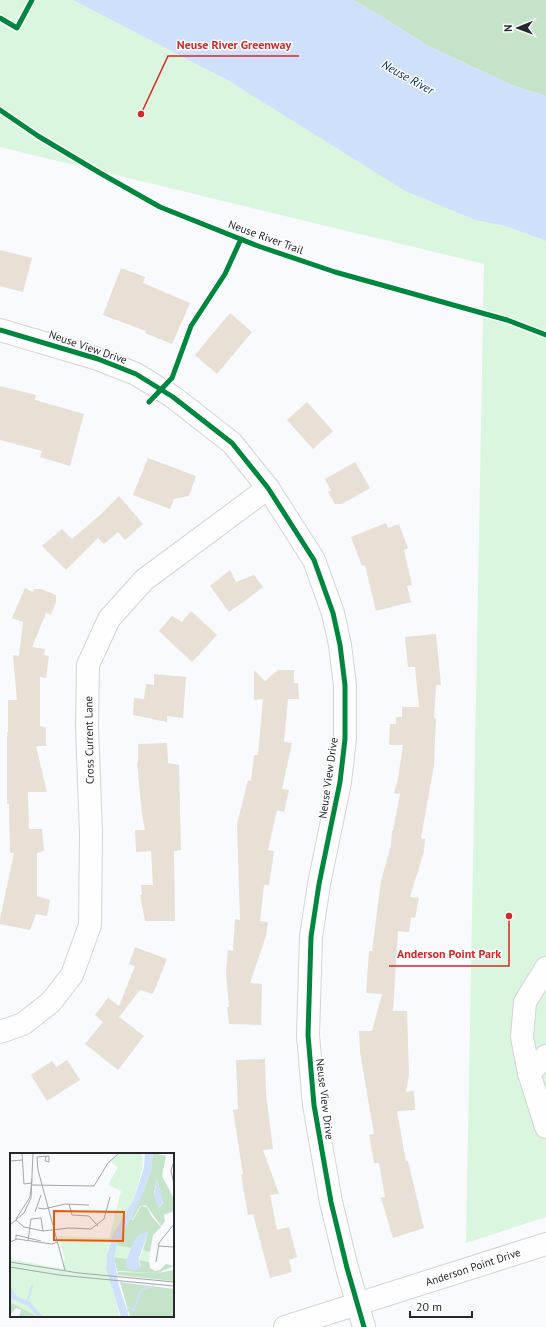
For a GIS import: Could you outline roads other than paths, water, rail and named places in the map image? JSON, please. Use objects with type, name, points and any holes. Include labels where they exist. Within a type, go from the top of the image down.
[{"type":"street","name":"Neuse View Drive","points":[[0,330],[98,359],[136,374],[174,398],[232,443],[268,488],[314,560],[333,613],[340,645],[345,686],[345,739],[340,782],[319,884],[311,937],[308,1035],[314,1105],[331,1202],[347,1268],[364,1327]]},
{"type":"street","name":"Cross Current Lane","points":[[0,1032],[23,1024],[51,1002],[72,975],[90,925],[91,833],[87,727],[88,665],[109,619],[144,580],[268,488]]},
{"type":"street","points":[[546,968],[525,1002],[522,1037],[529,1073],[546,1127]]},
{"type":"street","points":[[529,1073],[546,1056]]},
{"type":"street","name":"Anderson Point Drive","points":[[285,1327],[546,1244]]},
{"type":"water","name":"Neuse River","points":[[73,0],[353,0],[426,45],[514,86],[546,96],[546,241],[505,226],[475,220],[405,191],[229,81]]},
{"type":"place","name":"Neuse River Greenway","points":[[141,114]]},
{"type":"place","name":"Anderson Point Park","points":[[509,916]]}]
